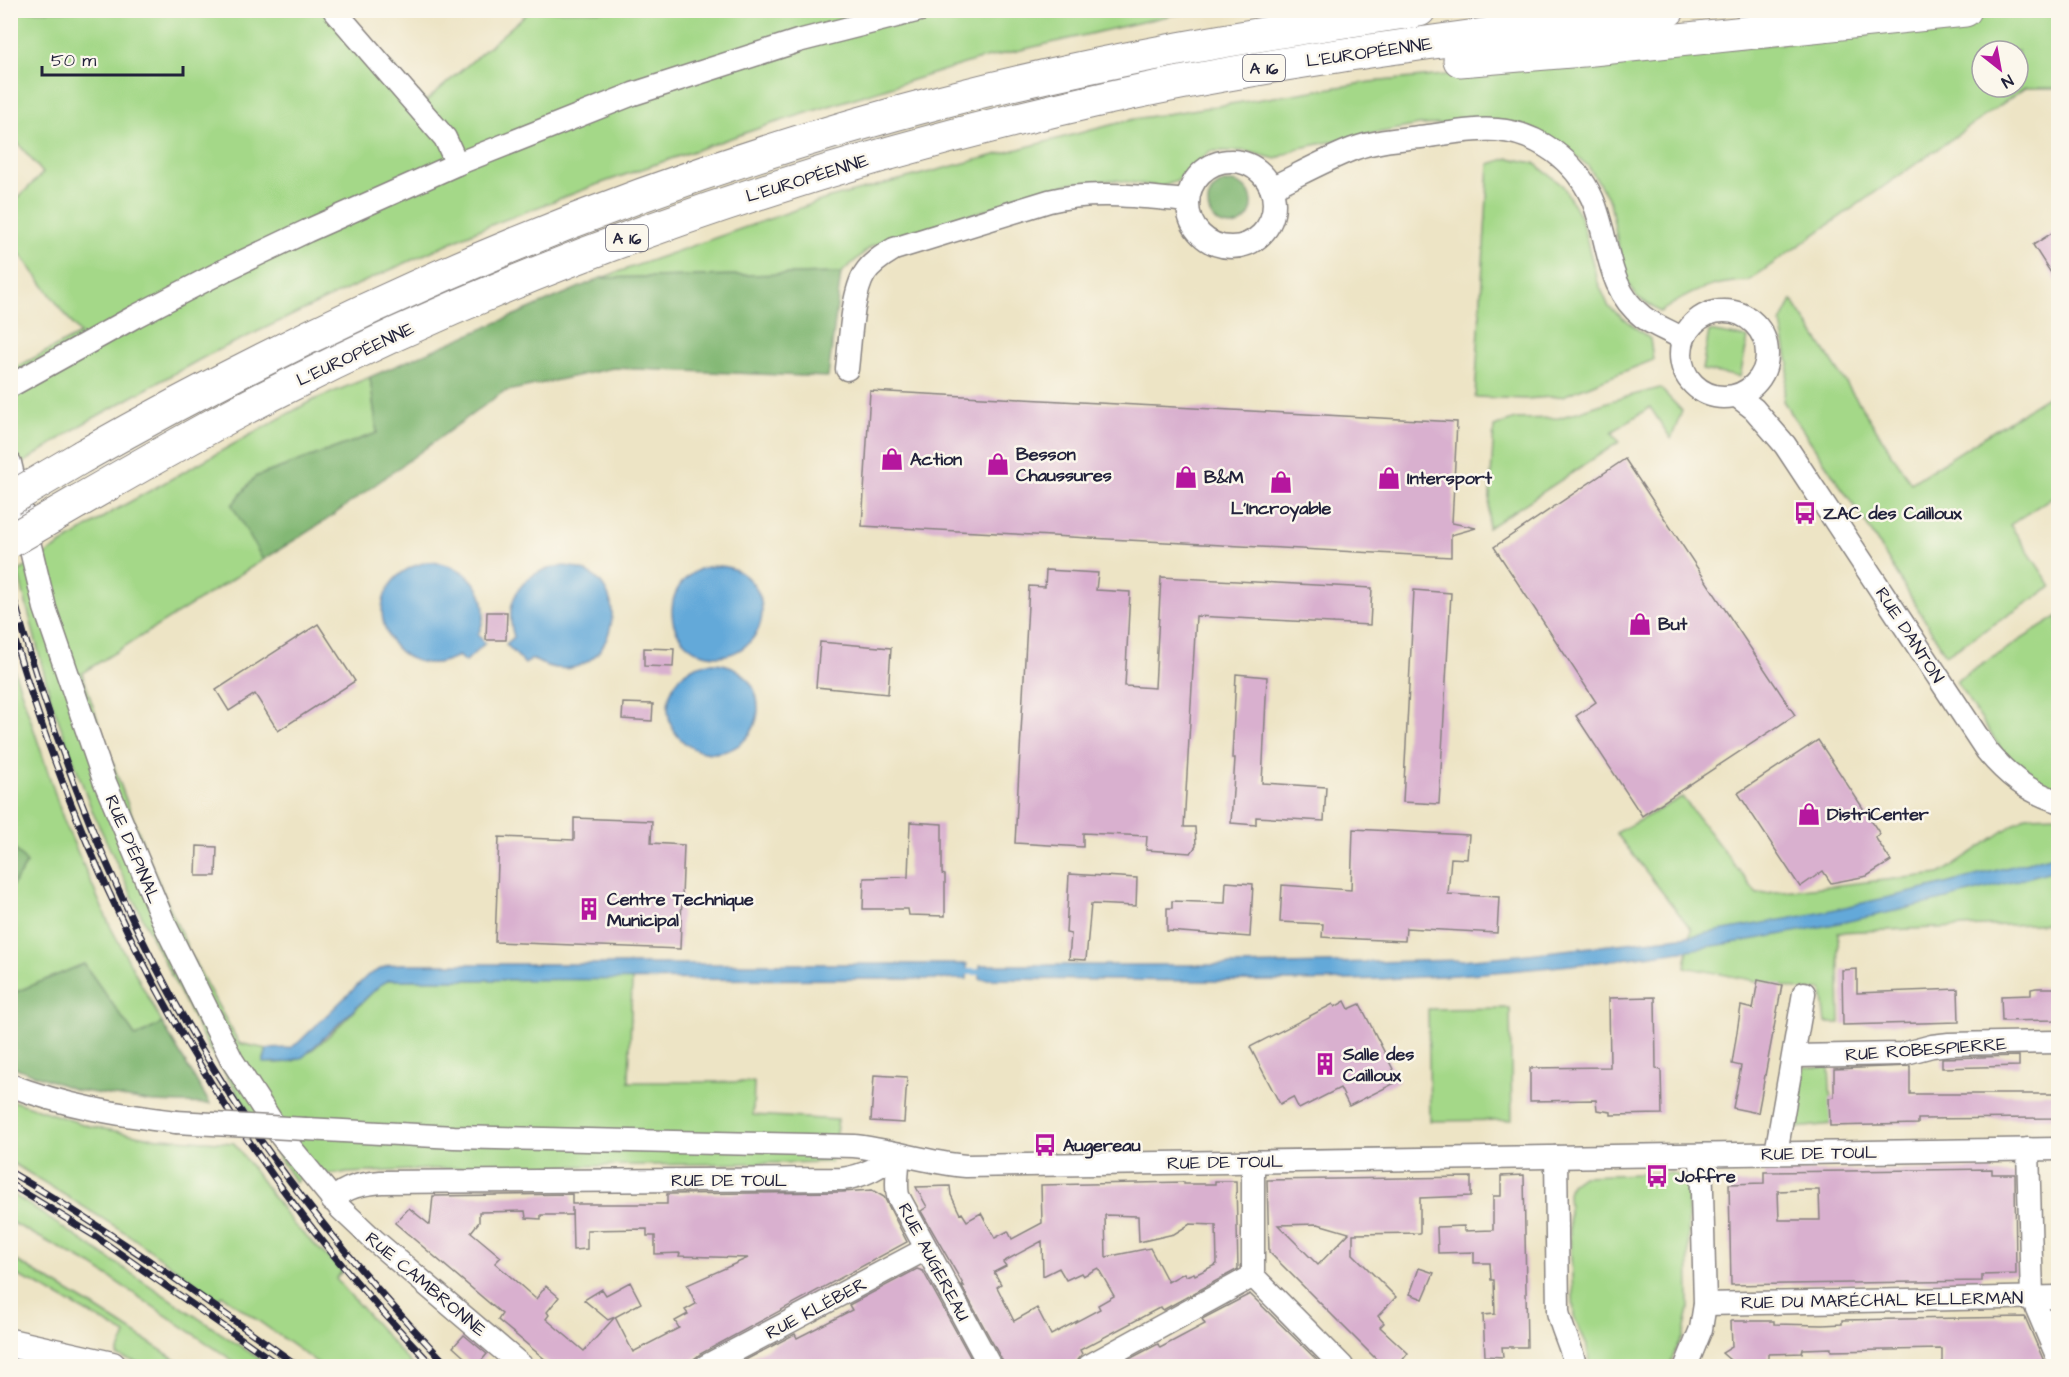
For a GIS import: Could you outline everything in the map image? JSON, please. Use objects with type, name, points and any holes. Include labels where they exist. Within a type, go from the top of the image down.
[{"type":"highway","points":[[1331,23],[1387,10]]},
{"type":"highway","name":"L'EUROPÉENNE","points":[[10,500],[83,456],[219,381],[417,285],[565,224],[698,174],[885,117],[986,90],[1185,47],[1419,10]]},
{"type":"highway","name":"L'EUROPÉENNE","points":[[10,541],[220,421],[333,363],[504,286],[659,226],[822,172],[984,127],[1154,89],[1317,59],[1668,10]]},
{"type":"highway","points":[[1317,59],[1451,61],[1583,50],[1965,10]]},
{"type":"main road","points":[[10,1343],[79,1363],[112,1366]]},
{"type":"street","points":[[334,10],[445,138],[457,164]]},
{"type":"street","points":[[10,386],[227,269],[457,164],[633,94],[788,44],[920,10]]},
{"type":"street","points":[[1271,188],[1352,150],[1388,140],[1487,130],[1498,130],[1533,139],[1566,162],[1575,171],[1587,190],[1596,209],[1616,282],[1627,302],[1653,323],[1683,339]]},
{"type":"street","points":[[1235,162],[1248,165],[1259,172],[1271,188],[1274,206],[1269,224],[1258,238],[1247,244],[1235,247],[1216,245],[1201,235],[1191,219],[1188,201],[1191,188],[1198,176],[1221,163],[1235,162]]},
{"type":"street","points":[[847,369],[856,300],[862,279],[876,261],[894,249],[1061,198],[1110,194],[1188,201]]},
{"type":"street","points":[[1730,311],[1743,316],[1759,329],[1767,347],[1766,366],[1760,378],[1750,389],[1737,396],[1724,398],[1711,396],[1699,390],[1683,370],[1680,358],[1683,339],[1691,326],[1708,314],[1730,311]]},
{"type":"street","name":"RUE DANTON","points":[[1760,378],[1763,394],[1785,445]]},
{"type":"street","name":"RUE DANTON","points":[[1737,396],[1754,409],[1785,445],[1987,751],[2011,777],[2033,792],[2058,801]]},
{"type":"street","name":"RUE D'ÉPINAL","points":[[10,463],[37,578],[53,634],[104,780],[143,875],[184,967],[232,1060],[281,1136],[332,1200]]},
{"type":"street","points":[[1776,1153],[1804,993]]},
{"type":"street","name":"RUE ROBESPIERRE","points":[[1794,1056],[1902,1054],[1949,1044],[2058,1042]]},
{"type":"street","points":[[10,1085],[50,1099],[98,1110],[176,1122],[465,1138],[854,1146],[898,1154]]},
{"type":"street","points":[[2028,1149],[2032,1297],[2058,1358]]},
{"type":"street","name":"RUE DE TOUL","points":[[332,1200],[342,1191],[353,1186],[381,1182],[842,1179],[868,1173],[898,1154],[932,1162],[966,1166],[2058,1149]]},
{"type":"street","name":"RUE AUGEREAU","points":[[898,1154],[899,1168],[895,1184],[898,1196],[990,1366]]},
{"type":"street","points":[[1686,1366],[1701,1329],[1705,1304],[1701,1155]]},
{"type":"street","points":[[1556,1157],[1558,1312],[1575,1366]]},
{"type":"street","points":[[1252,1162],[1253,1276],[1342,1366]]},
{"type":"street","name":"RUE CAMBRONNE","points":[[332,1200],[360,1228],[522,1366]]},
{"type":"street","name":"RUE KLÉBER","points":[[706,1366],[926,1249]]},
{"type":"street","points":[[1089,1366],[1253,1276]]},
{"type":"street","name":"RUE DU MARÉCHAL KELLERMAN","points":[[1705,1304],[2058,1297]]},
{"type":"green space","points":[[11,11],[341,11],[426,101],[530,11],[1201,11],[1172,15],[977,60],[768,125],[596,185],[478,230],[208,355],[81,425],[11,471],[11,370],[80,334],[11,242],[11,205],[43,173],[11,135]]},
{"type":"green space","points":[[1867,11],[2058,11],[2058,88],[2030,88],[2030,39],[1970,39],[1970,99],[2009,99],[1748,281],[1723,283],[1701,289],[1660,312],[1637,297],[1624,277],[1610,201],[1588,166],[1561,144],[1503,122],[1419,125],[1299,148],[1276,159],[1246,151],[1210,151],[1177,181],[1161,187],[1115,180],[1071,183],[872,246],[841,273],[601,278],[826,199],[1134,119],[1370,82],[1869,35]]},
{"type":"green space","points":[[1509,158],[1534,163],[1563,186],[1581,218],[1597,280],[1609,307],[1650,339],[1653,360],[1563,396],[1526,399],[1475,397],[1489,164]]},
{"type":"green space","points":[[1230,182],[1245,189],[1252,204],[1245,219],[1230,226],[1215,219],[1208,204],[1215,189]]},
{"type":"green space","points":[[841,273],[828,377],[613,368],[503,392],[325,521],[263,560],[232,505],[255,477],[377,433],[370,377],[601,278]]},
{"type":"green space","points":[[1792,300],[1911,483],[2058,390],[2058,493],[2010,525],[2052,587],[1946,655],[1867,525],[1783,401],[1789,364],[1781,323]]},
{"type":"green space","points":[[1709,331],[1748,338],[1740,377],[1702,370]]},
{"type":"green space","points":[[370,377],[377,433],[255,477],[233,505],[263,560],[82,673],[106,745],[160,886],[191,955],[239,1043],[267,1049],[263,1062],[284,1063],[296,1060],[316,1047],[380,985],[389,980],[632,979],[629,1082],[754,1082],[753,1115],[838,1120],[831,1162],[458,1168],[304,1175],[295,1182],[208,1047],[153,940],[93,813],[51,700],[18,572],[110,513],[311,401]]},
{"type":"green space","points":[[1660,388],[1682,411],[1671,439],[1650,407],[1612,432],[1619,442],[1488,528],[1494,427],[1515,419],[1559,418]]},
{"type":"green space","points":[[2058,616],[2058,791],[2012,766],[1956,681]]},
{"type":"green space","points":[[10,657],[64,821],[110,926],[162,1023],[136,1037],[84,964],[11,994],[11,888],[27,863],[11,845]]},
{"type":"green space","points":[[1682,797],[1757,894],[1940,874],[2026,816],[2058,815],[2058,923],[1838,932],[1840,1023],[1826,1023],[1822,989],[1807,991],[1685,967],[1691,929],[1616,833]]},
{"type":"green space","points":[[11,845],[27,863],[11,888]]},
{"type":"green space","points":[[84,964],[136,1037],[162,1023],[210,1104],[153,1102],[76,1090],[11,1066],[11,994]]},
{"type":"green space","points":[[1510,1008],[1512,1120],[1430,1121],[1428,1009]]},
{"type":"green space","points":[[1804,1067],[1829,1067],[1832,1124],[1796,1128]]},
{"type":"green space","points":[[10,1100],[89,1126],[147,1137],[234,1143],[293,1224],[342,1271],[336,1279],[413,1366],[322,1366],[222,1295],[218,1299],[126,1233],[11,1162]]},
{"type":"green space","points":[[1670,1173],[1680,1176],[1688,1187],[1689,1309],[1683,1338],[1674,1353],[1670,1366],[1589,1366],[1588,1347],[1574,1317],[1568,1193],[1571,1184],[1582,1176]]},
{"type":"green space","points":[[11,1193],[270,1366],[241,1366],[93,1266],[11,1222]]},
{"type":"green space","points":[[10,1257],[186,1366],[150,1366],[117,1356],[126,1334],[36,1284],[11,1273]]},
{"type":"water","points":[[427,562],[441,563],[455,568],[475,584],[481,594],[484,607],[478,635],[485,643],[465,662],[458,656],[433,663],[412,659],[396,647],[386,630],[382,610],[387,590],[402,573]]},
{"type":"water","points":[[565,566],[591,574],[606,591],[612,611],[609,633],[598,652],[581,665],[559,668],[532,659],[525,664],[506,644],[514,637],[511,610],[514,598],[528,579],[538,572]]},
{"type":"water","points":[[717,566],[734,570],[749,579],[758,594],[762,611],[758,628],[749,643],[734,652],[717,656],[700,652],[685,643],[676,628],[672,611],[676,594],[685,579],[700,570]]},
{"type":"water","points":[[713,663],[730,667],[745,676],[754,691],[758,708],[754,725],[745,740],[730,749],[713,753],[696,749],[681,740],[672,725],[668,708],[672,691],[681,676],[696,667]]},
{"type":"water","points":[[2058,854],[2058,869],[1910,908],[1760,938],[1609,961],[1456,975],[1337,980],[980,979],[980,965],[1239,965],[1461,960],[1690,936],[1814,914],[1934,887]]},
{"type":"water","points":[[967,964],[967,979],[389,980],[380,985],[303,1057],[288,1062],[263,1063],[267,1049],[290,1048],[298,1043],[368,975],[389,965]]},
{"type":"building","points":[[2058,229],[2058,284],[2033,245]]},
{"type":"building","points":[[870,391],[1457,422],[1452,523],[1476,528],[1451,535],[1451,557],[862,526]]},
{"type":"building","name":"But","points":[[1625,459],[1795,715],[1642,816],[1576,716],[1596,702],[1494,547]]},
{"type":"building","points":[[1046,570],[1098,573],[1096,590],[1130,592],[1125,686],[1155,688],[1161,577],[1372,588],[1370,625],[1196,616],[1184,827],[1195,827],[1196,846],[1191,853],[1146,850],[1147,836],[1083,833],[1083,847],[1015,843],[1029,586],[1045,587]]},
{"type":"building","points":[[1414,590],[1451,593],[1439,804],[1403,802]]},
{"type":"building","points":[[487,612],[507,612],[506,640],[486,640]]},
{"type":"building","points":[[318,624],[355,681],[278,731],[255,694],[229,711],[216,690]]},
{"type":"building","points":[[820,642],[891,648],[888,694],[816,687]]},
{"type":"building","points":[[644,648],[674,649],[673,667],[644,666]]},
{"type":"building","points":[[1236,674],[1267,677],[1262,783],[1326,787],[1324,821],[1256,817],[1256,825],[1231,823],[1235,758],[1232,758]]},
{"type":"building","points":[[623,703],[653,704],[652,721],[622,719]]},
{"type":"building","name":"DistriCenter","points":[[1818,740],[1880,834],[1875,837],[1891,861],[1867,876],[1831,883],[1823,871],[1800,887],[1738,793]]},
{"type":"building","name":"Centre Technique Municipal","points":[[574,818],[652,821],[651,843],[684,845],[680,949],[495,942],[499,837],[574,840]]},
{"type":"building","points":[[910,822],[942,824],[945,916],[909,915],[908,909],[863,909],[864,878],[908,877]]},
{"type":"building","points":[[1353,829],[1469,835],[1467,859],[1451,858],[1448,894],[1499,897],[1497,933],[1406,928],[1405,941],[1336,938],[1322,937],[1323,924],[1280,922],[1282,885],[1351,890]]},
{"type":"building","points":[[197,846],[217,847],[216,876],[196,876]]},
{"type":"building","points":[[1069,874],[1137,878],[1136,906],[1091,904],[1086,960],[1069,959],[1071,934],[1066,933]]},
{"type":"building","points":[[1226,882],[1253,884],[1250,937],[1167,931],[1167,908],[1172,908],[1172,901],[1225,903]]},
{"type":"building","points":[[1857,969],[1857,993],[1958,989],[1959,1022],[1843,1025],[1842,970]]},
{"type":"building","points":[[1758,980],[1782,985],[1758,1113],[1733,1108],[1741,1066],[1732,1064],[1741,1006],[1753,1009]]},
{"type":"building","points":[[2058,988],[2058,1020],[2002,1021],[2001,996],[2031,995],[2031,989]]},
{"type":"building","points":[[1655,997],[1656,1069],[1661,1070],[1662,1114],[1611,1115],[1611,1112],[1597,1110],[1596,1100],[1530,1101],[1530,1068],[1610,1067],[1609,998]]},
{"type":"building","name":"Salle des Cailloux","points":[[1345,1001],[1349,1009],[1360,1004],[1399,1081],[1349,1106],[1340,1088],[1299,1109],[1293,1097],[1280,1104],[1250,1047],[1333,1004],[1335,1007]]},
{"type":"building","points":[[2019,1056],[2019,1066],[1942,1068],[1942,1058]]},
{"type":"building","points":[[1910,1066],[1910,1094],[2058,1094],[2058,1118],[1918,1119],[1918,1124],[1830,1126],[1829,1098],[1834,1097],[1834,1069]]},
{"type":"building","points":[[874,1075],[907,1077],[904,1123],[871,1121]]},
{"type":"building","points":[[1992,1169],[1992,1174],[2015,1174],[2016,1274],[1982,1275],[1982,1281],[1731,1285],[1729,1184],[1764,1183],[1764,1172]],"holes":[[[1819,1190],[1820,1220],[1779,1220],[1778,1191]]]},
{"type":"building","points":[[1524,1175],[1527,1347],[1502,1347],[1503,1357],[1485,1356],[1483,1315],[1495,1314],[1494,1280],[1491,1280],[1490,1263],[1474,1263],[1474,1252],[1438,1253],[1437,1227],[1464,1226],[1464,1231],[1493,1230],[1493,1196],[1501,1196],[1501,1176]]},
{"type":"building","points":[[1471,1177],[1471,1196],[1420,1198],[1420,1233],[1353,1234],[1353,1254],[1396,1297],[1378,1316],[1384,1323],[1380,1327],[1408,1353],[1398,1366],[1383,1366],[1269,1252],[1267,1180]],"holes":[[[1318,1224],[1349,1233],[1318,1265],[1278,1225]]]},
{"type":"building","points":[[1215,1181],[1236,1181],[1238,1269],[1163,1310],[1161,1307],[1080,1350],[1082,1354],[1076,1366],[1003,1366],[1002,1360],[961,1285],[964,1286],[921,1211],[927,1207],[916,1187],[950,1186],[951,1195],[960,1214],[962,1213],[967,1221],[981,1213],[995,1238],[1008,1231],[1012,1239],[1042,1223],[1041,1185],[1184,1182],[1184,1184],[1215,1184]],"holes":[[[1105,1215],[1138,1216],[1139,1242],[1174,1234],[1190,1224],[1216,1225],[1217,1264],[1195,1275],[1194,1273],[1186,1276],[1184,1273],[1168,1282],[1150,1248],[1106,1257]],[[1042,1241],[1043,1276],[1059,1268],[1066,1280],[1081,1273],[1083,1276],[1098,1268],[1114,1296],[1098,1305],[1100,1309],[1051,1335],[1037,1308],[1014,1321],[997,1287],[1001,1284],[994,1272],[1006,1266],[1003,1262]]]},
{"type":"building","points":[[872,1190],[884,1197],[907,1242],[700,1354],[694,1359],[693,1366],[553,1366],[498,1320],[502,1314],[395,1223],[409,1208],[430,1225],[433,1196],[572,1194],[572,1204],[667,1204],[667,1194]],"holes":[[[572,1207],[573,1250],[587,1249],[587,1230],[647,1229],[647,1236],[655,1236],[655,1254],[680,1253],[679,1256],[748,1258],[687,1285],[696,1304],[685,1310],[688,1314],[675,1321],[679,1328],[633,1352],[615,1317],[584,1351],[546,1319],[549,1315],[547,1312],[559,1297],[546,1286],[536,1299],[495,1263],[501,1257],[471,1232],[479,1222],[479,1212],[525,1211],[526,1218],[541,1219],[541,1215],[572,1215]]]},
{"type":"building","points":[[1419,1268],[1434,1273],[1423,1299],[1410,1294]]},
{"type":"building","points":[[917,1269],[923,1271],[975,1366],[734,1366],[795,1334],[797,1338],[852,1310],[849,1305]]},
{"type":"building","points":[[630,1282],[641,1303],[608,1320],[584,1300],[602,1289],[606,1295]]},
{"type":"building","points":[[1250,1294],[1323,1366],[1116,1366],[1158,1344],[1160,1348],[1205,1324],[1202,1319]]},
{"type":"building","points":[[2025,1317],[2046,1366],[1942,1366],[1942,1349],[1831,1351],[1831,1348],[1803,1349],[1802,1353],[1768,1354],[1768,1366],[1737,1366],[1722,1353],[1732,1347],[1731,1321],[1774,1321],[1774,1324],[1823,1325],[1842,1324],[1842,1320]]},
{"type":"building","points":[[464,1335],[487,1354],[477,1366],[474,1366],[453,1347]]},
{"type":"waterway","points":[[960,972],[986,972]]},
{"type":"railway","points":[[10,585],[50,717],[100,847],[128,911],[193,1034],[253,1130],[278,1165],[332,1235],[388,1301],[448,1366]]},
{"type":"railway","points":[[10,624],[35,704],[94,860],[129,935],[168,1009],[210,1081],[256,1151],[305,1219],[367,1294],[433,1366]]},
{"type":"railway","points":[[10,1172],[120,1241],[298,1366]]},
{"type":"railway","points":[[10,1184],[95,1236],[280,1366]]},
{"type":"place","name":"Action","points":[[892,459]]},
{"type":"place","name":"Besson Chaussures","points":[[998,464]]},
{"type":"place","name":"B&M","points":[[1186,477]]},
{"type":"place","name":"Intersport","points":[[1389,478]]},
{"type":"place","name":"L'Incroyable","points":[[1281,482]]},
{"type":"place","name":"ZAC des Cailloux","points":[[1805,513]]},
{"type":"place","name":"But","points":[[1640,624]]},
{"type":"place","name":"DistriCenter","points":[[1809,814]]},
{"type":"place","name":"Centre Technique Municipal","points":[[589,909]]},
{"type":"place","name":"Salle des Cailloux","points":[[1325,1064]]},
{"type":"place","name":"Augereau","points":[[1045,1145]]},
{"type":"place","name":"Joffre","points":[[1657,1176]]}]
